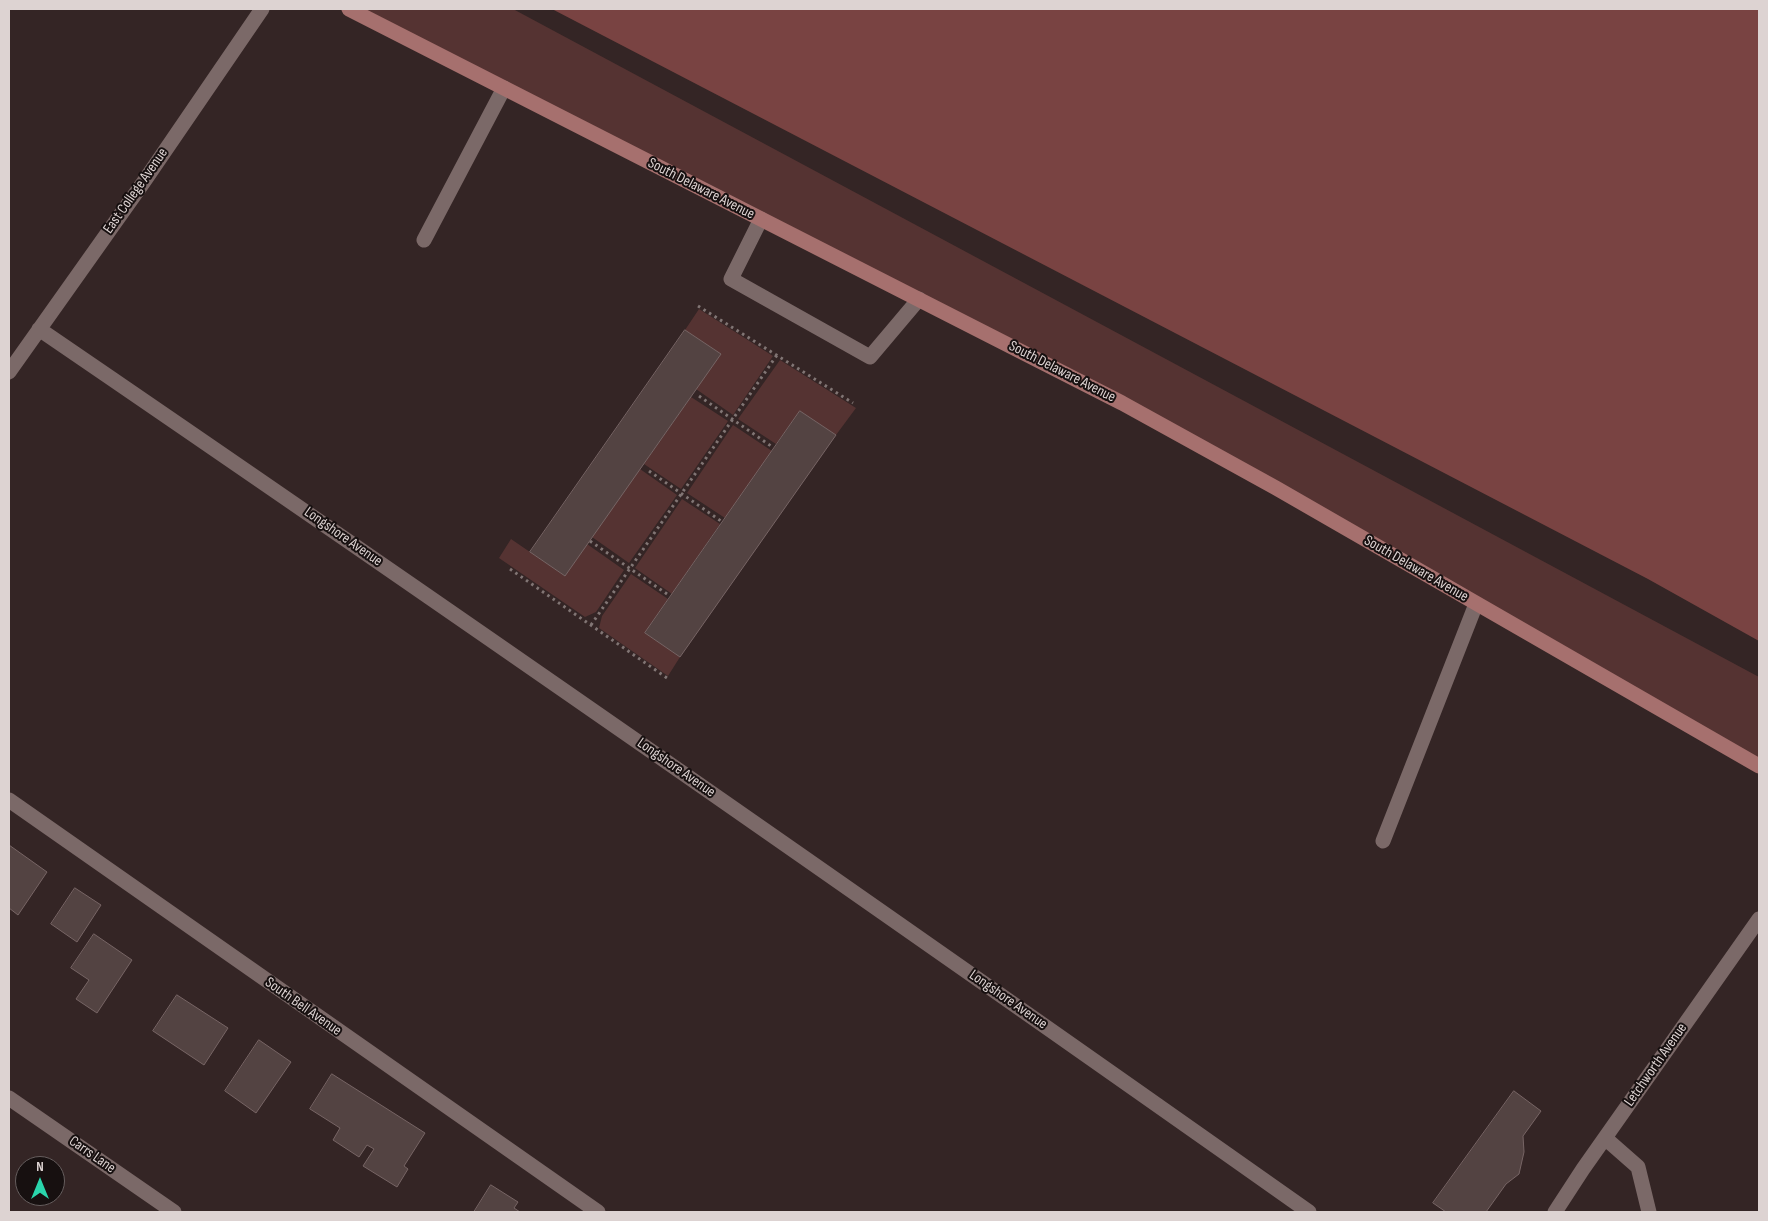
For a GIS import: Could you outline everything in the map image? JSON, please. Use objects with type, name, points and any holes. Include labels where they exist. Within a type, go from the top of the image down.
[{"type":"main road","name":"South Delaware Avenue","points":[[348,9],[1122,403],[1276,488],[1759,766]]},
{"type":"street","name":"East College Avenue","points":[[9,372],[143,183],[262,9]]},
{"type":"street","points":[[424,240],[504,88]]},
{"type":"street","points":[[761,219],[731,279],[870,357],[919,299]]},
{"type":"street","name":"Longshore Avenue","points":[[39,328],[880,909],[1309,1212]]},
{"type":"street","points":[[1383,841],[1476,604]]},
{"type":"street","name":"South Bell Avenue","points":[[9,800],[598,1212]]},
{"type":"street","name":"Letchworth Avenue","points":[[1555,1212],[1759,919]]},
{"type":"street","name":"Carrs Lane","points":[[9,1098],[174,1212]]},
{"type":"street","points":[[1605,1138],[1638,1167],[1649,1212]]},
{"type":"path","points":[[698,306],[853,404]]},
{"type":"path","points":[[591,624],[776,355]]},
{"type":"path","points":[[698,396],[733,418],[771,446]]},
{"type":"path","points":[[649,471],[721,521]]},
{"type":"path","points":[[590,541],[667,594]]},
{"type":"path","points":[[510,568],[667,678]]},
{"type":"shaded area","points":[[349,9],[513,9],[1759,677],[1759,759],[1122,403]]},
{"type":"shaded area","points":[[552,9],[1759,9],[1759,641],[1648,579]]},
{"type":"shaded area","points":[[699,309],[773,356],[733,415],[696,389],[721,354],[685,330]]},
{"type":"shaded area","points":[[780,360],[856,408],[836,435],[800,411],[776,444],[738,419]]},
{"type":"shaded area","points":[[691,397],[728,421],[681,489],[644,464]]},
{"type":"shaded area","points":[[733,425],[772,451],[725,518],[687,493]]},
{"type":"shaded area","points":[[640,469],[677,495],[629,563],[592,537]]},
{"type":"shaded area","points":[[682,499],[720,524],[672,594],[635,568]]},
{"type":"shaded area","points":[[511,539],[565,576],[587,544],[624,570],[596,612],[585,617],[499,558]]},
{"type":"shaded area","points":[[631,574],[668,599],[645,633],[680,657],[668,676],[599,628],[602,616]]},
{"type":"building","points":[[685,330],[721,354],[565,576],[530,552]]},
{"type":"building","points":[[800,411],[836,435],[680,657],[645,633]]},
{"type":"building","points":[[9,845],[47,872],[18,915],[9,908]]},
{"type":"building","points":[[75,888],[101,905],[77,942],[51,924]]},
{"type":"building","points":[[94,934],[132,960],[97,1013],[76,999],[89,980],[71,968]]},
{"type":"building","points":[[177,995],[228,1028],[204,1065],[153,1031]]},
{"type":"building","points":[[259,1040],[291,1062],[256,1113],[225,1091]]},
{"type":"building","points":[[332,1074],[425,1133],[404,1166],[408,1169],[397,1187],[363,1166],[374,1149],[367,1145],[359,1157],[333,1140],[340,1128],[310,1109]]},
{"type":"building","points":[[1514,1091],[1541,1111],[1523,1136],[1524,1152],[1519,1174],[1506,1184],[1486,1212],[1446,1212],[1433,1203]]},
{"type":"building","points":[[491,1185],[518,1202],[514,1208],[520,1212],[474,1212]]}]
